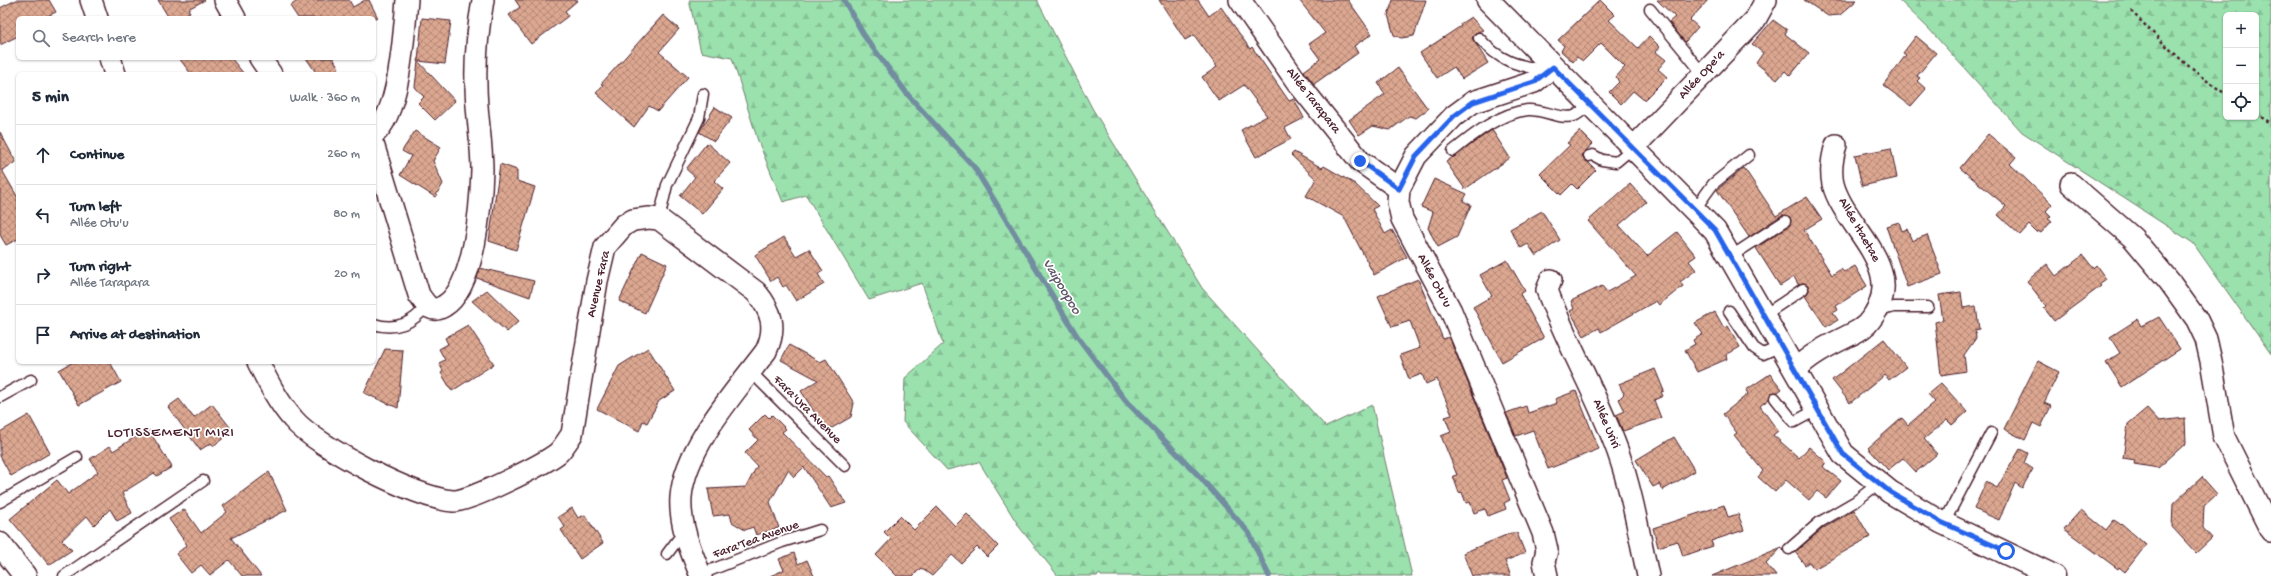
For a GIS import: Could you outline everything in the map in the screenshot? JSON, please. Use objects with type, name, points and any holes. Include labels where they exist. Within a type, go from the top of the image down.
[{"type":"main road","points":[[1488,0],[1551,69],[1591,104],[1715,230],[1843,454],[1890,492],[1944,523],[2043,573]]},
{"type":"main road","points":[[0,544],[25,576]]},
{"type":"street","points":[[91,0],[96,16]]},
{"type":"street","points":[[225,0],[234,16]]},
{"type":"street","points":[[376,132],[383,126],[394,98],[407,0]]},
{"type":"street","points":[[376,154],[416,287],[426,306],[431,310],[437,310],[454,298],[462,287],[471,260],[482,169],[476,85],[478,31],[483,0]]},
{"type":"street","name":"Allée Tarapara","points":[[1240,0],[1297,82],[1360,161],[1399,189]]},
{"type":"street","name":"Allée Ope'a","points":[[1634,147],[1755,20],[1766,0]]},
{"type":"street","points":[[111,60],[115,72]]},
{"type":"street","points":[[261,60],[270,72]]},
{"type":"street","name":"Allée Otu'u","points":[[1546,569],[1547,550],[1543,533],[1451,312],[1402,218],[1398,202],[1399,189],[1416,156],[1454,116],[1473,102],[1534,82],[1551,69]]},
{"type":"street","name":"Allée Itaetae","points":[[1796,370],[1808,359],[1859,331],[1867,324],[1875,312],[1882,291],[1879,265],[1868,242],[1840,200],[1833,184],[1831,163],[1836,145]]},
{"type":"street","points":[[2071,184],[2133,238],[2169,281],[2197,320],[2206,339],[2224,437],[2271,531]]},
{"type":"street","name":"Avenue Fara","points":[[259,364],[272,390],[293,420],[325,446],[416,493],[454,502],[512,480],[558,453],[572,434],[597,281],[605,247],[624,225],[633,220],[649,218],[659,219]]},
{"type":"street","points":[[659,219],[756,292],[766,305],[772,317],[773,329],[771,341],[751,372],[699,443],[689,462],[681,498],[685,530],[701,575]]},
{"type":"street","name":"Allée Uriri","points":[[1550,280],[1547,290],[1556,314],[1575,353],[1618,452],[1634,505],[1648,576]]},
{"type":"lane","points":[[1650,9],[1704,74]]},
{"type":"lane","points":[[1479,38],[1500,58],[1517,65],[1551,69]]},
{"type":"lane","points":[[659,219],[667,185],[699,118],[703,94]]},
{"type":"lane","points":[[1453,151],[1478,130],[1509,116],[1528,110],[1545,111],[1570,117],[1576,116],[1591,104]]},
{"type":"lane","points":[[1589,156],[1593,155],[1602,160],[1616,162],[1634,147]]},
{"type":"lane","points":[[1695,210],[1713,184],[1749,155]]},
{"type":"lane","points":[[1730,257],[1785,221]]},
{"type":"lane","points":[[1763,316],[1803,289]]},
{"type":"lane","points":[[376,324],[391,326],[412,321],[426,306]]},
{"type":"lane","points":[[1875,312],[1894,307],[1928,307]]},
{"type":"lane","points":[[1729,311],[1754,348],[1763,354],[1781,346]]},
{"type":"lane","name":"Fara'Ura Avenue","points":[[751,372],[845,466]]},
{"type":"lane","points":[[0,397],[31,380]]},
{"type":"lane","points":[[1775,398],[1794,422],[1818,408]]},
{"type":"lane","points":[[1944,523],[1991,433]]},
{"type":"lane","points":[[0,502],[77,457]]},
{"type":"lane","points":[[64,576],[203,481]]},
{"type":"lane","points":[[1789,549],[1820,522],[1856,501],[1879,483]]},
{"type":"lane","points":[[667,554],[685,530]]},
{"type":"lane","name":"Fara'Tea Avenue","points":[[701,575],[782,542],[820,530]]},
{"type":"path","points":[[2131,11],[2168,48],[2207,82],[2223,92]]},
{"type":"path","points":[[2259,116],[2271,123]]},
{"type":"green space","points":[[689,0],[1037,0],[1092,108],[1202,288],[1326,427],[1372,405],[1412,576],[1101,576],[1100,574],[1097,576],[1058,576],[1020,528],[979,462],[947,470],[903,422],[905,378],[943,344],[922,283],[869,300],[806,195],[783,202],[758,141],[732,58],[701,52]]},
{"type":"green space","points":[[1899,0],[2271,0],[2271,354],[2193,243],[2022,132],[1928,28]]},
{"type":"building","points":[[16,0],[49,0],[56,12],[47,16],[16,16],[16,37],[0,45],[0,8]]},
{"type":"building","points":[[158,0],[205,0],[188,9],[190,12],[184,16],[168,16]]},
{"type":"building","points":[[299,0],[349,0],[353,7],[365,0],[369,0],[378,18],[376,18],[376,16],[297,16],[290,6]]},
{"type":"building","points":[[515,0],[578,0],[565,11],[568,16],[531,44],[509,15],[520,7]]},
{"type":"building","points":[[1159,0],[1198,0],[1209,16],[1221,7],[1250,49],[1252,47],[1289,101],[1294,99],[1304,118],[1285,128],[1291,139],[1256,157],[1241,130],[1267,116],[1244,85],[1219,101],[1202,77],[1217,67],[1194,35],[1185,40]]},
{"type":"building","points":[[1299,0],[1348,0],[1372,34],[1354,46],[1358,53],[1314,84],[1304,71],[1320,59],[1309,44],[1325,33]]},
{"type":"building","points":[[1393,0],[1426,0],[1414,36],[1401,38],[1394,35],[1388,15]]},
{"type":"building","points":[[1600,0],[1615,15],[1609,20],[1638,48],[1649,36],[1660,47],[1656,52],[1666,60],[1658,69],[1667,77],[1644,100],[1633,91],[1621,104],[1609,92],[1619,82],[1616,77],[1625,67],[1601,43],[1583,61],[1577,57],[1573,62],[1561,51],[1564,46],[1558,40]]},
{"type":"building","points":[[1657,0],[1708,0],[1690,20],[1698,27],[1685,42],[1669,22],[1675,17]]},
{"type":"building","points":[[1804,0],[1857,0],[1840,15],[1828,16]]},
{"type":"building","points":[[663,15],[679,29],[659,52],[688,77],[658,111],[649,106],[634,127],[596,93],[603,85],[601,84]]},
{"type":"building","points":[[1471,17],[1483,30],[1475,33],[1472,38],[1488,63],[1462,79],[1454,67],[1437,78],[1420,53],[1461,26],[1460,24]]},
{"type":"building","points":[[422,18],[451,21],[445,64],[418,61]]},
{"type":"building","points":[[1773,20],[1787,30],[1785,34],[1809,53],[1790,76],[1785,71],[1777,80],[1756,63],[1763,53],[1752,44]]},
{"type":"building","points":[[1916,36],[1936,53],[1917,76],[1920,78],[1917,81],[1926,89],[1911,106],[1883,85],[1906,55],[1903,53]]},
{"type":"building","points":[[180,60],[233,60],[242,72],[190,72]]},
{"type":"building","points":[[307,60],[334,60],[339,68],[333,72],[316,72]]},
{"type":"building","points":[[418,61],[455,101],[435,120],[418,103],[424,97],[415,87]]},
{"type":"building","points":[[1398,68],[1428,109],[1416,118],[1409,116],[1390,130],[1373,126],[1359,135],[1349,120],[1385,94],[1378,83]]},
{"type":"building","points":[[715,107],[732,118],[714,141],[699,132]]},
{"type":"building","points":[[1492,130],[1510,158],[1465,189],[1446,162]]},
{"type":"building","points":[[415,131],[441,147],[433,161],[443,184],[435,197],[400,175],[411,156],[402,151]]},
{"type":"building","points":[[1580,131],[1593,144],[1581,155],[1596,170],[1577,189],[1572,184],[1561,195],[1540,174],[1570,145],[1567,143]]},
{"type":"building","points":[[0,132],[16,162],[2,170],[16,194],[16,240],[6,245],[0,235]]},
{"type":"building","points":[[1988,134],[2016,157],[2010,164],[2052,204],[2046,211],[2051,216],[2048,219],[2052,221],[2041,233],[2038,231],[2037,233],[2029,225],[2020,235],[1998,215],[2006,206],[1960,168]]},
{"type":"building","points":[[707,143],[730,163],[714,181],[723,189],[702,214],[680,196],[695,177],[686,169]]},
{"type":"building","points":[[1891,148],[1897,178],[1862,186],[1855,155]]},
{"type":"building","points":[[1294,152],[1322,168],[1324,166],[1355,184],[1378,206],[1372,209],[1385,234],[1392,230],[1407,257],[1374,275],[1344,217],[1306,196],[1316,179],[1291,155]]},
{"type":"building","points":[[500,164],[517,170],[517,181],[535,187],[516,250],[489,241]]},
{"type":"building","points":[[1744,168],[1776,216],[1807,197],[1822,219],[1804,230],[1832,275],[1841,269],[1844,272],[1855,266],[1867,286],[1836,306],[1838,310],[1833,313],[1838,320],[1826,327],[1805,296],[1809,291],[1808,285],[1803,283],[1798,284],[1794,277],[1780,286],[1756,248],[1789,226],[1791,221],[1790,217],[1782,215],[1749,237],[1717,190]]},
{"type":"building","points":[[1434,179],[1467,194],[1463,201],[1471,205],[1457,237],[1438,247],[1428,228],[1433,212],[1421,207]]},
{"type":"building","points":[[1630,184],[1646,202],[1619,225],[1647,256],[1677,232],[1696,256],[1689,261],[1696,270],[1680,282],[1683,286],[1659,305],[1656,301],[1601,332],[1599,328],[1584,336],[1570,311],[1574,309],[1571,301],[1602,286],[1607,292],[1636,276],[1588,221]]},
{"type":"building","points":[[1542,211],[1560,240],[1536,256],[1528,244],[1521,248],[1510,229]]},
{"type":"building","points":[[1899,222],[1902,231],[1907,229],[1912,241],[1927,235],[1942,274],[1907,287],[1886,226]]},
{"type":"building","points":[[784,237],[796,256],[809,249],[823,271],[818,274],[824,284],[796,301],[786,285],[783,287],[777,277],[771,281],[755,255]]},
{"type":"building","points":[[642,252],[667,264],[645,313],[619,301]]},
{"type":"building","points":[[2083,255],[2093,268],[2096,265],[2106,279],[2099,284],[2101,286],[2054,321],[2044,308],[2046,306],[2027,281],[2047,264],[2056,276]]},
{"type":"building","points":[[1507,260],[1525,291],[1520,294],[1544,338],[1502,362],[1473,307],[1492,296],[1480,275]]},
{"type":"building","points":[[480,268],[534,281],[530,297],[477,278]]},
{"type":"building","points":[[1418,279],[1443,339],[1449,337],[1507,478],[1502,480],[1510,500],[1504,503],[1506,509],[1488,516],[1485,509],[1474,513],[1470,502],[1466,503],[1462,492],[1459,493],[1453,476],[1457,475],[1441,436],[1451,432],[1445,417],[1452,415],[1437,379],[1426,384],[1422,374],[1409,379],[1400,355],[1420,348],[1410,321],[1392,327],[1378,296]]},
{"type":"building","points":[[487,290],[519,321],[507,332],[472,301]]},
{"type":"building","points":[[1961,292],[1963,308],[1976,306],[1979,329],[1975,330],[1976,338],[1964,355],[1966,371],[1941,375],[1935,322],[1943,320],[1939,295]]},
{"type":"building","points":[[1715,312],[1724,328],[1728,326],[1740,347],[1726,355],[1727,359],[1697,372],[1685,350],[1695,344],[1693,340],[1703,334],[1695,323]]},
{"type":"building","points":[[2159,317],[2180,349],[2122,387],[2106,362],[2120,353],[2110,337],[2138,319],[2142,326]]},
{"type":"building","points":[[468,325],[494,364],[452,391],[441,373],[443,371],[439,363],[445,360],[439,349],[448,344],[445,338]]},
{"type":"building","points":[[1884,339],[1906,367],[1889,380],[1885,375],[1850,403],[1832,380]]},
{"type":"building","points":[[789,345],[820,362],[826,359],[854,403],[851,417],[832,428],[822,424],[801,391],[818,380],[781,360]]},
{"type":"building","points":[[648,348],[675,391],[659,401],[647,423],[643,421],[639,431],[597,409],[619,366]]},
{"type":"building","points":[[385,349],[403,350],[398,408],[364,393]]},
{"type":"building","points":[[2038,361],[2059,372],[2044,403],[2051,406],[2041,427],[2033,423],[2025,440],[2004,429]]},
{"type":"building","points":[[70,364],[111,364],[121,382],[79,405],[59,370]]},
{"type":"building","points":[[1655,369],[1664,391],[1661,392],[1663,396],[1654,400],[1661,418],[1623,431],[1616,415],[1625,411],[1619,399],[1624,394],[1619,384]]},
{"type":"building","points":[[1770,374],[1782,389],[1778,392],[1771,393],[1769,399],[1760,406],[1778,431],[1773,435],[1799,458],[1809,447],[1826,462],[1823,467],[1841,481],[1826,498],[1817,491],[1809,500],[1786,480],[1775,492],[1758,477],[1763,471],[1734,435],[1737,433],[1723,414],[1748,394],[1746,390]]},
{"type":"building","points":[[1941,383],[1967,412],[1952,425],[1947,420],[1924,439],[1937,454],[1916,472],[1903,458],[1888,470],[1868,448],[1902,418],[1908,425],[1935,402],[1928,394]]},
{"type":"building","points":[[1576,391],[1599,449],[1548,469],[1533,430],[1516,436],[1506,413],[1526,406],[1528,413],[1557,403],[1555,399]]},
{"type":"building","points":[[179,399],[194,418],[212,404],[233,431],[213,446],[211,443],[200,450],[168,407]]},
{"type":"building","points":[[2147,408],[2159,421],[2185,418],[2186,443],[2158,468],[2134,464],[2135,460],[2123,458],[2128,424]]},
{"type":"building","points":[[765,414],[769,418],[772,415],[786,429],[782,432],[826,477],[828,476],[846,503],[831,508],[804,467],[794,477],[788,470],[770,502],[779,528],[756,535],[753,527],[745,530],[732,522],[730,514],[713,516],[708,489],[746,487],[757,466],[745,453],[758,440],[749,430]]},
{"type":"building","points":[[29,415],[50,453],[11,476],[0,456],[0,432]]},
{"type":"building","points":[[148,429],[172,467],[157,476],[154,473],[122,493],[132,513],[117,521],[110,509],[94,525],[87,516],[62,540],[72,550],[49,565],[10,519],[57,480],[68,494],[98,472],[90,459],[110,446],[113,451]]},
{"type":"building","points":[[1674,437],[1695,471],[1663,490],[1659,484],[1653,487],[1636,460]]},
{"type":"building","points":[[2020,449],[2028,453],[2024,463],[2033,469],[2022,488],[2015,483],[1999,520],[1974,509],[1986,482],[1997,488]]},
{"type":"building","points":[[269,472],[287,510],[231,538],[261,576],[242,576],[229,560],[210,575],[201,565],[191,573],[176,554],[187,545],[169,519],[184,509],[201,533],[227,512],[223,506]]},
{"type":"building","points":[[2202,477],[2217,494],[2204,506],[2203,528],[2212,538],[2196,553],[2172,527],[2173,504]]},
{"type":"building","points":[[1724,505],[1728,517],[1738,514],[1744,530],[1711,541],[1713,546],[1683,556],[1678,541],[1658,547],[1653,528]]},
{"type":"building","points":[[937,507],[955,526],[967,514],[998,546],[987,557],[977,547],[961,563],[952,555],[932,576],[921,568],[913,576],[897,576],[876,555],[891,539],[884,532],[900,516],[914,530]]},
{"type":"building","points":[[572,508],[578,518],[585,515],[603,543],[580,559],[561,530],[565,527],[558,517]]},
{"type":"building","points":[[1854,510],[1870,537],[1814,569],[1809,562],[1805,565],[1795,552],[1822,529]]},
{"type":"building","points":[[2081,510],[2106,530],[2114,520],[2120,524],[2121,523],[2146,545],[2125,572],[2119,567],[2118,569],[2064,529]]},
{"type":"building","points":[[1511,533],[1517,533],[1525,553],[1505,561],[1511,576],[1472,576],[1463,553]]},
{"type":"building","points":[[1782,547],[1766,564],[1776,576],[1712,576]]},
{"type":"building","points":[[794,553],[798,564],[807,560],[814,576],[770,576],[784,570],[779,559]]},
{"type":"waterway","name":"Vaipoopoo","points":[[844,0],[865,37],[908,95],[974,167],[1077,336],[1125,400],[1201,478],[1249,533],[1269,576]]},
{"type":"district","name":"LOTISSEMENT MIRI","points":[[171,433]]},
{"type":"route","points":[[1360,161],[1399,189],[1416,156],[1454,116],[1473,102],[1534,82],[1553,67],[1715,230],[1764,318],[1812,396],[1843,454],[1890,492],[1941,522],[2006,551]]}]
